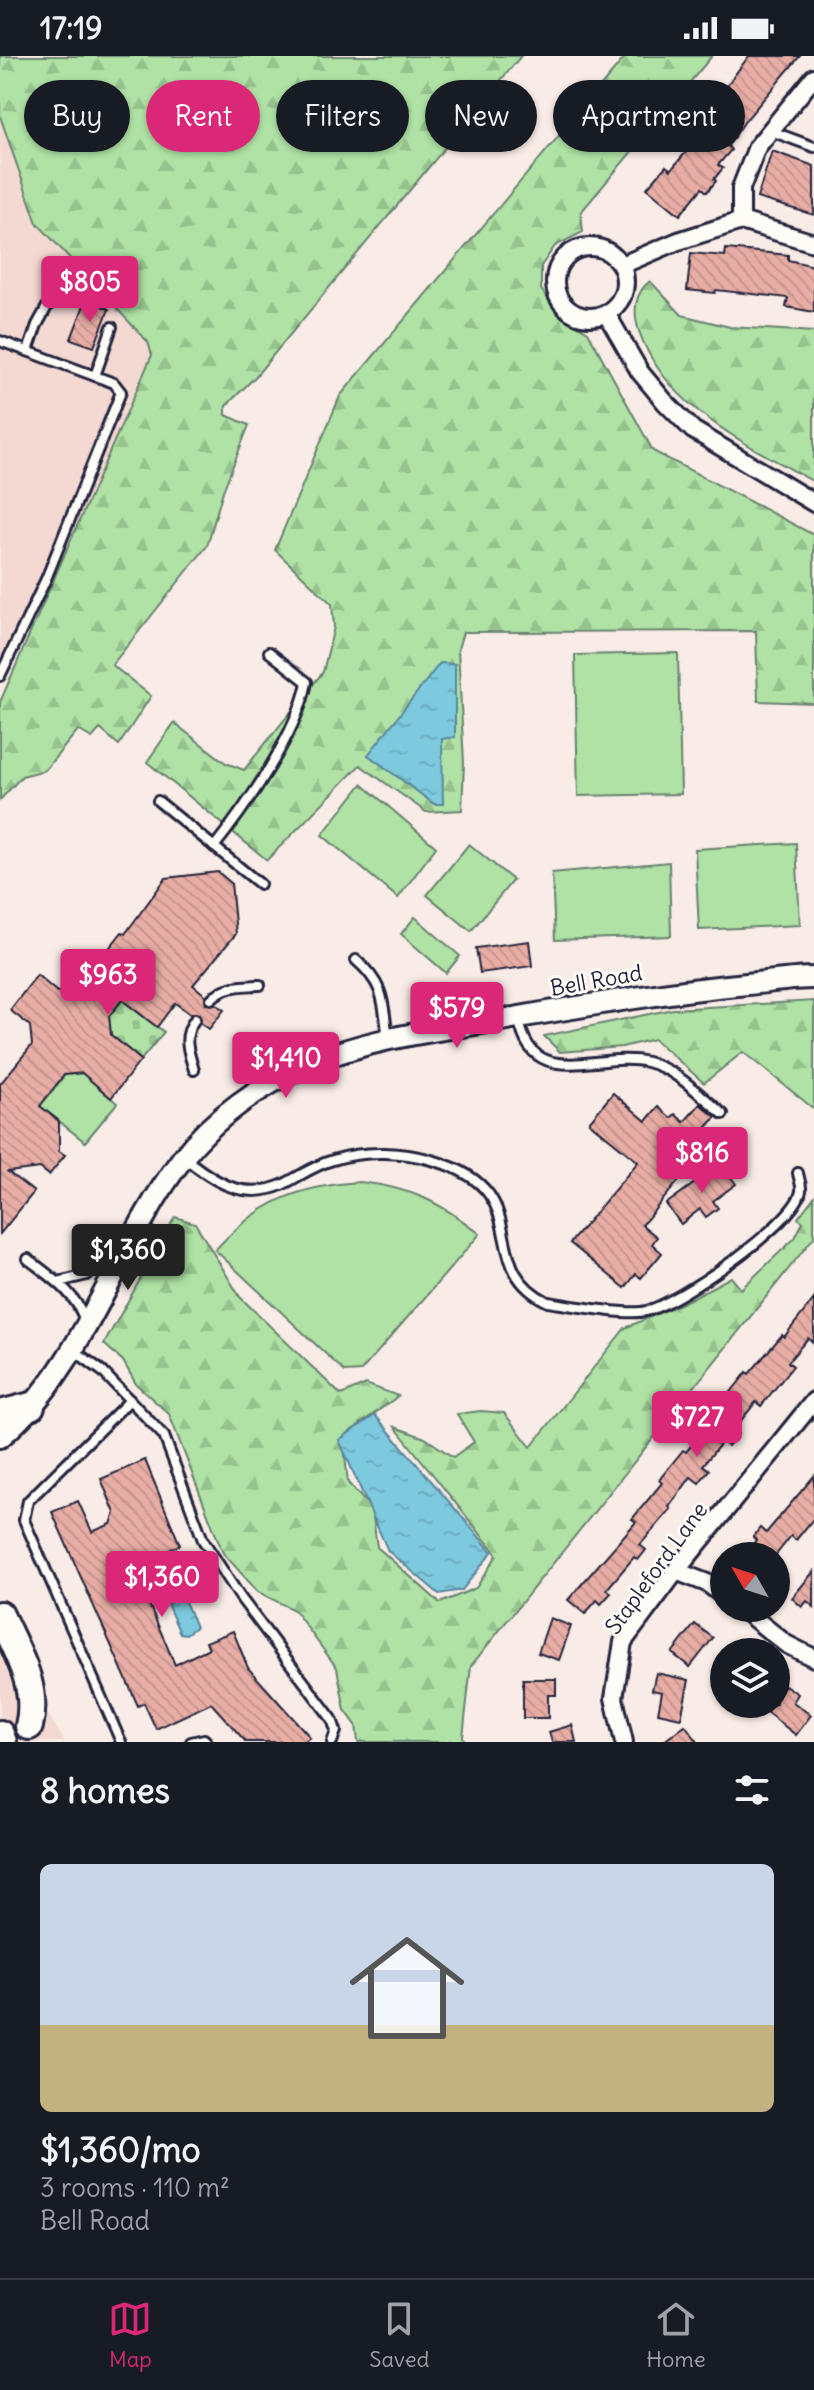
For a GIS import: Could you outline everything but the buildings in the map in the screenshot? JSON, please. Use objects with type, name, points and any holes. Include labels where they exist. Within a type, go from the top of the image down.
[{"type":"highway","points":[[0,1414],[31,1406]]},
{"type":"highway","points":[[0,1615],[30,1683],[33,1734]]},
{"type":"highway","points":[[0,1658],[33,1734]]},
{"type":"highway","points":[[0,1734],[3,1742]]},
{"type":"street","points":[[741,221],[741,188],[757,147],[814,77]]},
{"type":"street","points":[[622,265],[678,241],[741,221],[814,243]]},
{"type":"street","points":[[588,246],[608,251],[622,265],[625,290],[617,305],[606,313],[586,317],[563,306],[555,288],[557,268],[570,252],[588,246]]},
{"type":"street","points":[[606,313],[640,372],[693,430],[814,503]]},
{"type":"street","name":"Bell Road","points":[[0,1437],[31,1406],[72,1349],[151,1203],[183,1156],[226,1114],[279,1078],[333,1054],[388,1041],[682,990],[814,978]]},
{"type":"street","name":"Stapleford Lane","points":[[624,1742],[614,1698],[623,1642],[676,1571],[814,1401]]},
{"type":"street","points":[[676,1571],[710,1585]]},
{"type":"street","points":[[758,1622],[786,1644],[814,1658]]},
{"type":"lane","points":[[770,131],[814,147]]},
{"type":"lane","points":[[28,351],[37,325],[58,287]]},
{"type":"lane","points":[[95,376],[112,327]]},
{"type":"lane","points":[[0,341],[119,386],[121,392],[51,568],[0,676]]},
{"type":"lane","points":[[214,847],[239,815],[303,706],[307,682],[269,652]]},
{"type":"lane","points":[[158,801],[260,884]]},
{"type":"lane","points":[[356,960],[376,979],[388,1041]]},
{"type":"lane","points":[[211,999],[220,990],[260,985]]},
{"type":"lane","points":[[518,1017],[524,1042],[542,1059],[561,1064],[646,1061],[670,1071],[723,1114]]},
{"type":"lane","points":[[194,1070],[185,1042],[195,1019]]},
{"type":"lane","points":[[183,1156],[216,1181],[234,1189],[249,1191],[285,1184],[320,1164],[354,1155],[391,1153],[435,1161],[471,1176],[491,1195],[502,1220],[509,1261],[534,1295],[548,1302],[643,1312],[725,1267],[774,1228],[798,1198],[801,1190],[798,1173]]},
{"type":"lane","points":[[58,1282],[87,1275],[131,1240]]},
{"type":"lane","points":[[28,1259],[58,1282],[82,1310],[86,1323]]},
{"type":"lane","points":[[72,1349],[102,1371],[164,1436],[203,1540],[240,1597],[332,1719],[336,1731],[332,1742]]},
{"type":"lane","points":[[121,1742],[24,1520],[28,1501],[130,1400]]},
{"type":"lane","points":[[191,1742],[204,1739],[207,1742]]},
{"type":"shaded area","points":[[0,56],[310,56],[299,80],[276,80],[276,127],[145,402],[0,671]]},
{"type":"shaded area","points":[[0,1633],[65,1742],[0,1742]]},
{"type":"green space","points":[[0,56],[521,56],[501,80],[425,80],[425,152],[441,152],[255,377],[226,406],[226,415],[249,425],[223,491],[207,546],[112,665],[151,696],[119,745],[100,729],[92,738],[78,730],[45,770],[22,776],[0,800],[0,702],[152,355],[148,342],[37,223],[0,116]]},
{"type":"green space","points":[[626,56],[712,56],[692,80],[606,80]]},
{"type":"green space","points":[[553,143],[553,152],[631,152],[581,212],[583,232],[555,246],[541,266],[541,289],[558,314],[588,332],[653,451],[814,535],[814,703],[758,701],[756,631],[463,632],[458,649],[464,763],[462,810],[426,812],[360,765],[267,860],[147,762],[174,723],[226,763],[244,770],[323,672],[334,627],[332,604],[275,550],[340,396]]},
{"type":"green space","points":[[650,281],[682,315],[730,327],[814,332],[814,482],[712,422],[668,382],[651,358],[637,324],[638,297]]},
{"type":"green space","points":[[678,653],[681,794],[578,796],[575,655]]},
{"type":"green space","points":[[362,784],[436,847],[398,898],[322,835]]},
{"type":"green space","points":[[796,843],[800,925],[699,930],[695,849]]},
{"type":"green space","points":[[469,844],[513,880],[471,931],[427,895]]},
{"type":"green space","points":[[669,862],[671,936],[555,940],[552,873]]},
{"type":"green space","points":[[415,917],[460,956],[446,973],[401,934]]},
{"type":"green space","points":[[122,1000],[164,1032],[141,1060],[111,1035],[109,1016]]},
{"type":"green space","points":[[814,1001],[814,1109],[743,1052],[704,1083],[654,1039],[622,1047],[560,1052],[544,1036],[673,1009]]},
{"type":"green space","points":[[82,1073],[117,1103],[85,1142],[40,1106],[65,1075]]},
{"type":"green space","points":[[360,1182],[395,1188],[424,1198],[452,1213],[480,1234],[361,1371],[345,1372],[215,1250],[247,1220],[280,1200],[317,1188]]},
{"type":"green space","points":[[814,1197],[814,1237],[471,1666],[465,1742],[358,1742],[356,1725],[345,1710],[337,1668],[294,1610],[258,1592],[223,1553],[169,1414],[136,1384],[123,1361],[104,1344],[175,1217],[195,1223],[240,1297],[341,1395],[366,1384],[398,1396],[343,1437],[348,1483],[372,1509],[377,1547],[440,1603],[476,1588],[497,1555],[395,1427],[425,1438],[453,1457],[474,1442],[457,1414],[481,1411],[504,1413],[531,1447],[625,1328],[731,1277],[741,1289],[795,1238],[803,1222],[798,1218]]},
{"type":"water","points":[[440,663],[455,664],[455,737],[442,739],[443,804],[434,804],[368,755]]},
{"type":"water","points":[[375,1415],[492,1552],[462,1590],[439,1594],[388,1551],[339,1440]]},
{"type":"water","points":[[183,1597],[196,1627],[186,1634],[180,1633],[167,1604]]}]
